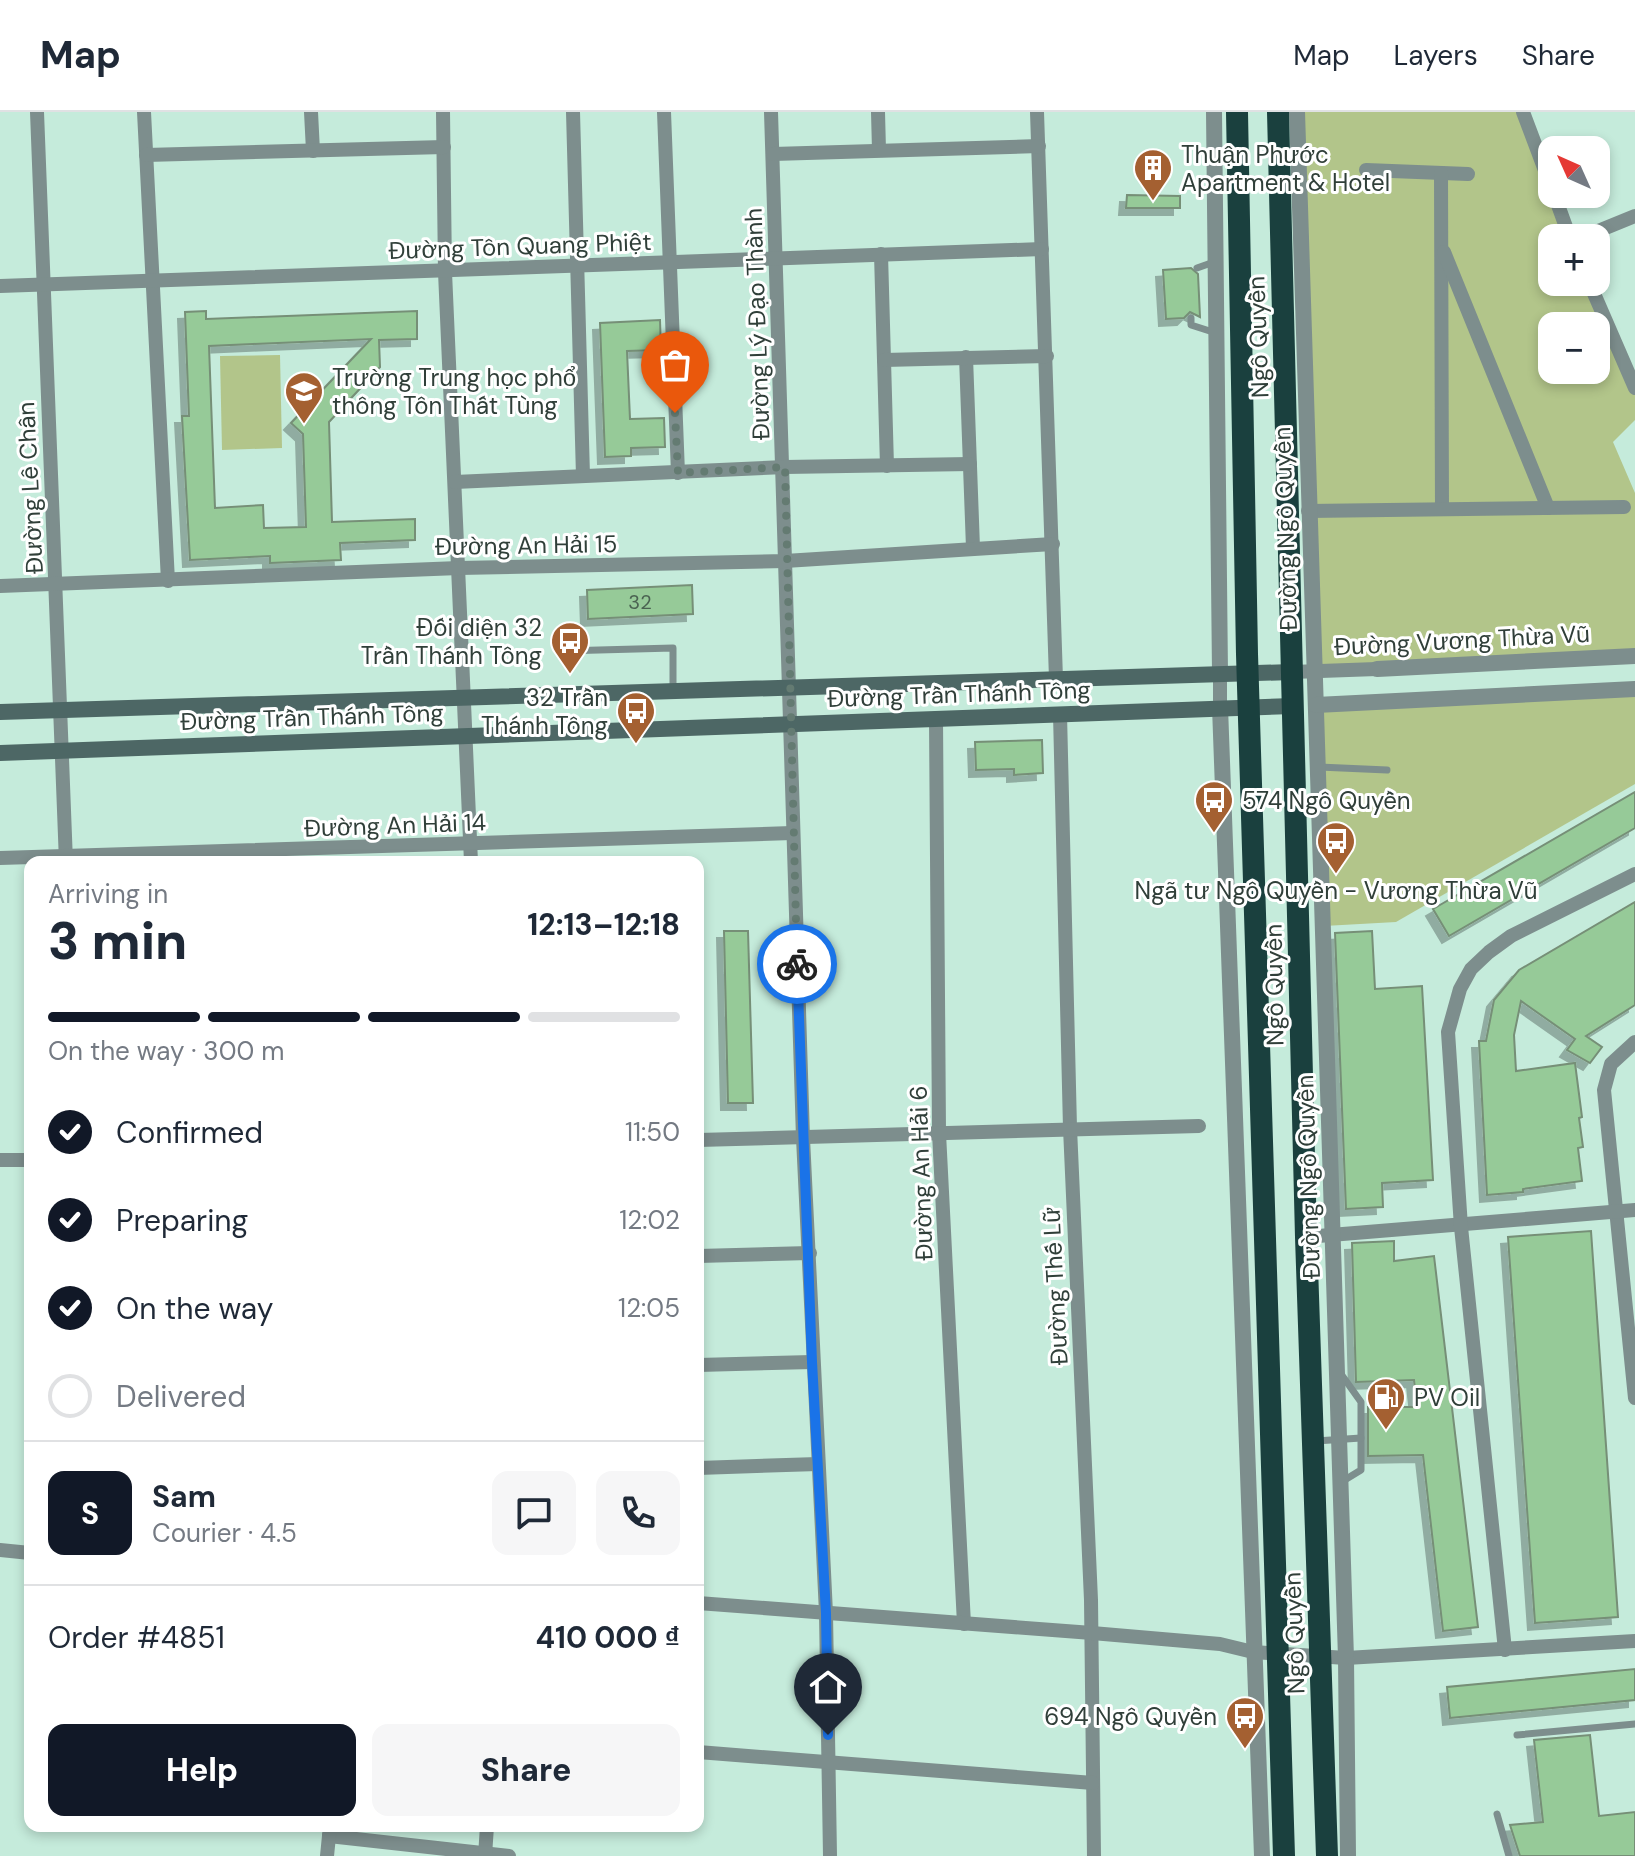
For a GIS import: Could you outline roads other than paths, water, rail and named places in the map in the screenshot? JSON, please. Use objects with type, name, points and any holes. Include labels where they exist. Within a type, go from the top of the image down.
[{"type":"highway","name":"Ngô Quyền","points":[[1237,112],[1248,672],[1284,1856]]},
{"type":"highway","name":"Ngô Quyền","points":[[1278,112],[1304,672],[1293,706],[1312,1441],[1327,1856]]},
{"type":"main road","name":"Đường Trần Thánh Tông","points":[[0,712],[1304,672]]},
{"type":"main road","name":"Đường Trần Thánh Tông","points":[[0,753],[1293,706]]},
{"type":"street","name":"Đường Lê Chân","points":[[37,112],[66,856]]},
{"type":"street","points":[[144,112],[168,581]]},
{"type":"street","points":[[311,112],[313,151]]},
{"type":"street","points":[[443,112],[445,272],[471,856]]},
{"type":"street","points":[[573,112],[583,476]]},
{"type":"street","points":[[664,112],[678,473]]},
{"type":"street","name":"Đường Lý Đạo Thành","points":[[771,112],[785,467],[788,689],[803,1138],[826,1613],[830,1856]]},
{"type":"street","points":[[878,112],[879,150]]},
{"type":"street","points":[[1037,112],[1056,679]]},
{"type":"street","points":[[1214,112],[1220,707],[1262,1856]]},
{"type":"street","name":"Đường Ngô Quyền","points":[[1297,112],[1308,511],[1304,672],[1316,705],[1319,767],[1346,1658],[1348,1856]]},
{"type":"street","points":[[1523,112],[1538,152]]},
{"type":"street","points":[[773,154],[1039,146]]},
{"type":"street","points":[[146,155],[444,147]]},
{"type":"street","points":[[1366,170],[1468,174]]},
{"type":"street","points":[[1441,173],[1442,509]]},
{"type":"street","points":[[1610,226],[1635,216]]},
{"type":"street","points":[[1441,245],[1548,508]]},
{"type":"street","name":"Đường Tôn Quang Phiệt","points":[[0,286],[1042,249]]},
{"type":"street","points":[[881,254],[887,466]]},
{"type":"street","points":[[1595,296],[1635,388]]},
{"type":"street","points":[[884,360],[1047,356]]},
{"type":"street","points":[[966,357],[973,548]]},
{"type":"street","points":[[455,482],[785,467],[970,464]]},
{"type":"street","points":[[1308,511],[1624,507]]},
{"type":"street","name":"Đường An Hải 15","points":[[0,586],[459,568],[785,561],[1053,544]]},
{"type":"street","name":"Đường Vương Thừa Vũ","points":[[1304,672],[1635,656]]},
{"type":"street","points":[[1293,706],[1635,689]]},
{"type":"street","name":"Đường Thế Lữ","points":[[1060,714],[1070,1128],[1092,1633],[1094,1856]]},
{"type":"street","name":"Đường An Hải 6","points":[[936,719],[939,1133],[964,1624]]},
{"type":"street","name":"Đường An Hải 14","points":[[336,856],[471,844],[792,833]]},
{"type":"street","name":"Đường An Hải 14","points":[[0,858],[24,858]]},
{"type":"street","points":[[1505,1650],[1461,1227],[1448,1050],[1452,1010],[1471,969],[1511,936],[1635,874]]},
{"type":"street","points":[[1635,1042],[1611,1064],[1604,1090],[1635,1398]]},
{"type":"street","points":[[704,1140],[1199,1126]]},
{"type":"street","points":[[0,1160],[24,1160]]},
{"type":"street","points":[[1306,1237],[1461,1227],[1635,1210]]},
{"type":"street","points":[[704,1256],[810,1253]]},
{"type":"street","points":[[704,1365],[812,1362]]},
{"type":"street","points":[[704,1468],[818,1464]]},
{"type":"street","points":[[0,1550],[24,1552]]},
{"type":"street","points":[[704,1603],[1092,1633],[1220,1644],[1253,1652],[1346,1658],[1635,1641]]},
{"type":"street","points":[[704,1753],[1093,1783]]},
{"type":"street","points":[[327,1856],[330,1832]]},
{"type":"street","points":[[336,1832],[509,1856]]},
{"type":"street","points":[[485,1855],[487,1832]]},
{"type":"lane","points":[[1197,268],[1216,261]]},
{"type":"lane","points":[[1191,318],[1191,325],[1217,334]]},
{"type":"lane","points":[[562,651],[673,648],[673,692]]},
{"type":"lane","points":[[1319,767],[1387,770]]},
{"type":"lane","points":[[1337,1369],[1361,1402],[1361,1470],[1341,1482]]},
{"type":"lane","points":[[1312,1441],[1361,1438]]},
{"type":"lane","points":[[1517,1735],[1635,1724]]},
{"type":"lane","points":[[1497,1814],[1509,1856]]},
{"type":"place","name":"Thuận Phước Apartment & Hotel","points":[[1153,202]]},
{"type":"place","name":"Trường Trung học phổ thông Tôn Thất Tùng","points":[[304,425]]},
{"type":"place","name":"Đối diện 32 Trần Thánh Tông","points":[[570,675]]},
{"type":"place","name":"32 Trần Thánh Tông","points":[[636,745]]},
{"type":"place","name":"574 Ngô Quyền","points":[[1214,834]]},
{"type":"place","name":"Ngã tư Ngô Quyền - Vương Thừa Vũ","points":[[1336,875]]},
{"type":"place","name":"PV Oil","points":[[1386,1431]]},
{"type":"place","name":"694 Ngô Quyền","points":[[1245,1750]]}]
